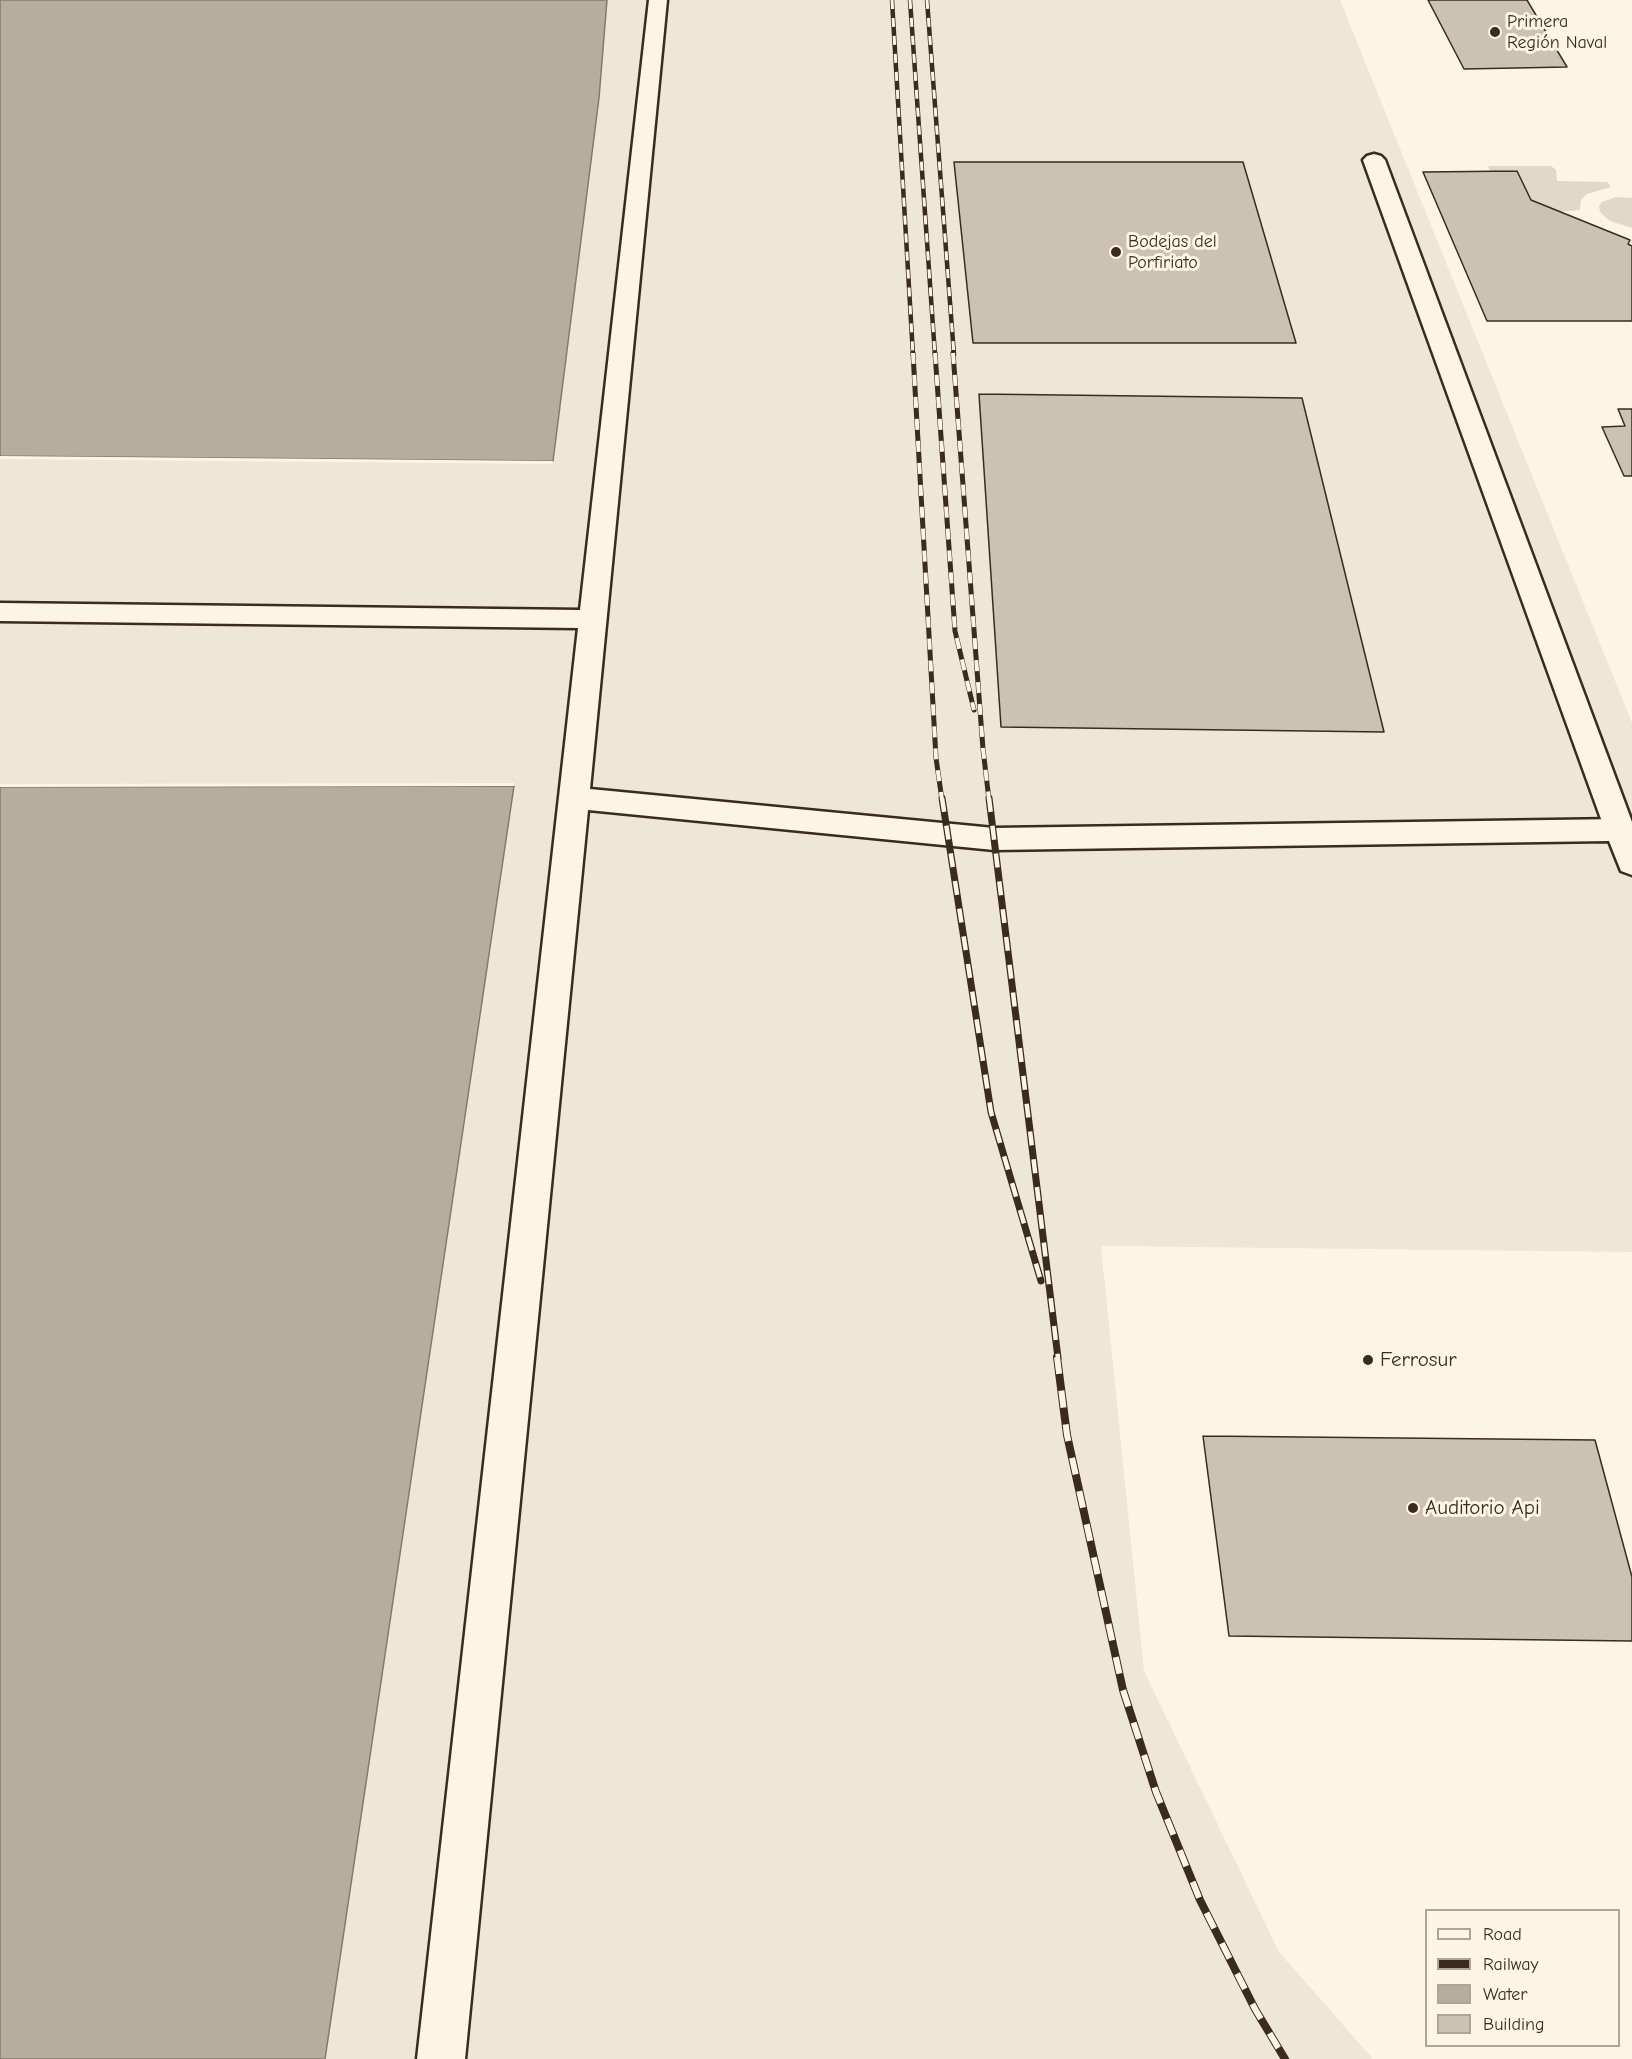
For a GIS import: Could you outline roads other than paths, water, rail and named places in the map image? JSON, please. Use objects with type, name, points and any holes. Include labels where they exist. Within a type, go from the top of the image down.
[{"type":"street","points":[[441,2059],[658,0]]},
{"type":"street","points":[[1374,160],[1632,863]]},
{"type":"street","points":[[0,612],[592,619]]},
{"type":"street","points":[[574,798],[994,839],[1620,830]]},
{"type":"water","points":[[0,0],[607,0],[599,98],[553,461],[0,456]]},
{"type":"water","points":[[514,786],[325,2059],[0,2059],[0,787]]},
{"type":"railway","points":[[892,0],[913,355]]},
{"type":"railway","points":[[910,0],[935,355]]},
{"type":"railway","points":[[927,0],[954,355]]},
{"type":"railway","points":[[913,353],[936,758],[942,800]]},
{"type":"railway","points":[[935,353],[955,631],[974,710]]},
{"type":"railway","points":[[953,353],[983,749],[989,800]]},
{"type":"railway","points":[[942,798],[991,1112],[1041,1281]]},
{"type":"railway","points":[[989,798],[1058,1358]]},
{"type":"railway","points":[[1057,1357],[1067,1435],[1123,1690],[1156,1792],[1200,1900],[1255,2009],[1285,2059]]},
{"type":"place","name":"Primera Región Naval","points":[[1495,32]]},
{"type":"place","name":"Bodejas del Porfiriato","points":[[1116,252]]},
{"type":"place","name":"Ferrosur","points":[[1368,1360]]},
{"type":"place","name":"Auditorio Api","points":[[1413,1508]]}]
